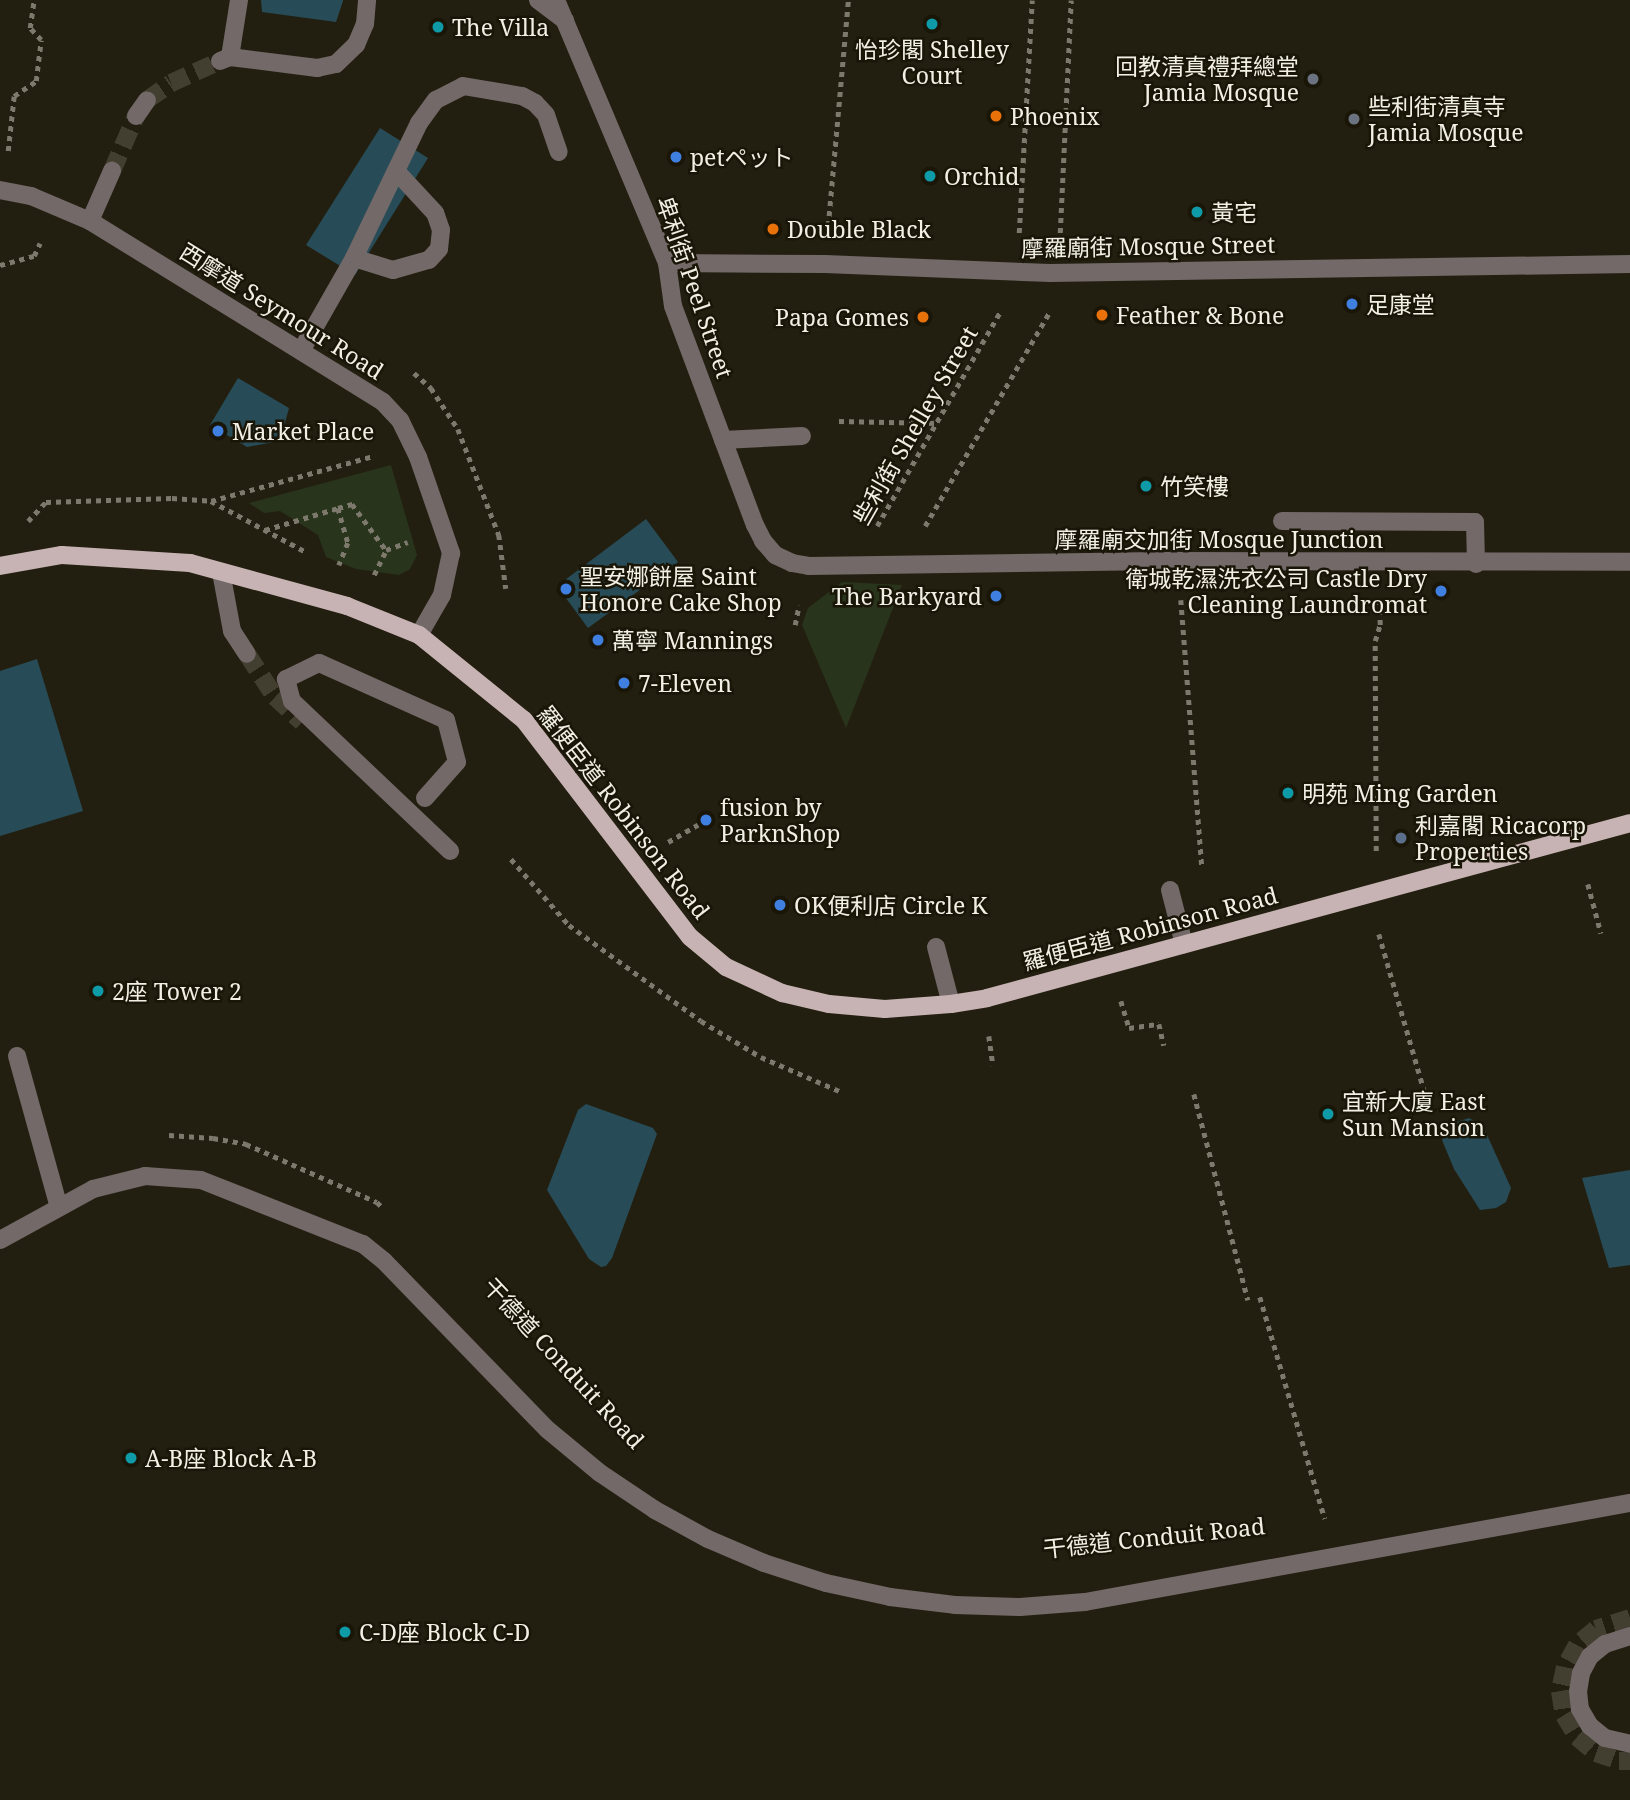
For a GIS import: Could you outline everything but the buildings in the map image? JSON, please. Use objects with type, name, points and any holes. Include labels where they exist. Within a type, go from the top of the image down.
[{"type":"main road","name":"羅便臣道 Robinson Road","points":[[0,566],[62,555],[190,563],[347,606],[419,635],[524,720],[690,937],[726,967],[782,993],[829,1004],[885,1009],[951,1004],[987,998],[1629,826]]},
{"type":"street","points":[[239,0],[225,59],[317,68],[337,64],[356,45],[365,24],[367,0]]},
{"type":"street","points":[[538,0],[565,20]]},
{"type":"street","name":"卑利街 Peel Street","points":[[556,0],[667,263],[673,306],[763,541],[775,555],[792,563],[809,566]]},
{"type":"street","points":[[301,351],[354,258],[419,123],[436,100],[463,86],[522,96],[535,103],[546,115],[559,152]]},
{"type":"street","points":[[136,116],[147,100]]},
{"type":"street","points":[[90,221],[112,171]]},
{"type":"street","points":[[354,258],[393,270],[429,260],[439,249],[441,230],[435,213],[396,171]]},
{"type":"street","name":"西摩道 Seymour Road","points":[[0,190],[31,196],[90,221],[383,402],[400,420],[418,457],[451,553],[442,594],[419,635]]},
{"type":"street","name":"摩羅廟街 Mosque Street","points":[[667,263],[825,264],[1050,273],[1630,264]]},
{"type":"street","points":[[723,440],[802,436]]},
{"type":"street","points":[[1282,521],[1475,522],[1476,564]]},
{"type":"street","name":"摩羅廟交加街 Mosque Junction","points":[[809,566],[1177,561],[1378,564],[1630,562]]},
{"type":"street","points":[[220,572],[232,631],[247,654]]},
{"type":"street","points":[[425,798],[457,762],[446,720],[319,663],[286,679],[292,701],[450,851]]},
{"type":"street","points":[[1170,890],[1184,944]]},
{"type":"street","points":[[936,947],[951,1004]]},
{"type":"street","points":[[17,1056],[59,1208]]},
{"type":"street","name":"干德道 Conduit Road","points":[[0,1240],[93,1189],[145,1176],[201,1180],[363,1244],[384,1261],[548,1430],[600,1473],[655,1510],[708,1539],[764,1563],[826,1583],[890,1597],[955,1605],[1020,1607],[1085,1602],[1630,1503]]},
{"type":"street","points":[[1630,1636],[1605,1644],[1590,1656],[1581,1672],[1578,1691],[1580,1709],[1590,1726],[1605,1738],[1630,1744]]},
{"type":"path","points":[[7,162],[14,96],[36,81],[41,40],[30,28],[34,0]]},
{"type":"path","points":[[825,264],[848,0]]},
{"type":"path","points":[[1018,240],[1032,0]]},
{"type":"path","points":[[1059,240],[1071,0]]},
{"type":"path","points":[[0,265],[34,256]]},
{"type":"path","name":"些利街 Shelley Street","points":[[854,566],[1005,302]]},
{"type":"path","points":[[901,566],[1050,312]]},
{"type":"path","points":[[900,422],[936,423]]},
{"type":"path","points":[[211,501],[381,454]]},
{"type":"path","points":[[265,530],[352,504],[386,550]]},
{"type":"path","points":[[337,569],[348,543],[338,508]]},
{"type":"path","points":[[370,582],[386,550],[398,546]]},
{"type":"path","points":[[1177,561],[1203,873]]},
{"type":"path","points":[[1376,863],[1375,641],[1380,625],[1378,564]]},
{"type":"path","points":[[660,847],[706,820]]},
{"type":"path","points":[[512,859],[569,925],[701,1021],[761,1057],[842,1092]]},
{"type":"path","points":[[1588,884],[1601,933]]},
{"type":"path","points":[[1379,934],[1425,1093]]},
{"type":"path","points":[[1119,996],[1129,1028],[1158,1024],[1164,1045]]},
{"type":"path","points":[[988,1025],[993,1066]]},
{"type":"path","points":[[1194,1094],[1248,1300]]},
{"type":"path","points":[[156,1136],[179,1135],[246,1144],[377,1202],[386,1212]]},
{"type":"path","points":[[1260,1297],[1328,1527]]},
{"type":"green space","points":[[391,465],[417,555],[410,569],[399,575],[356,569],[326,557],[318,535],[280,511],[264,513],[249,503]]},
{"type":"green space","points":[[842,582],[902,585],[846,728],[802,625],[808,608]]},
{"type":"water","points":[[261,0],[343,1],[336,22],[262,12]]},
{"type":"water","points":[[380,128],[428,158],[355,275],[306,245]]},
{"type":"water","points":[[238,378],[289,408],[280,441],[247,447],[210,425]]},
{"type":"water","points":[[646,519],[678,562],[588,628],[557,586]]},
{"type":"water","points":[[37,659],[83,811],[0,836],[0,671]]},
{"type":"water","points":[[586,1104],[653,1128],[657,1134],[612,1258],[606,1266],[601,1267],[589,1259],[547,1190],[578,1110]]},
{"type":"water","points":[[1469,1118],[1483,1126],[1511,1188],[1506,1202],[1496,1208],[1480,1210],[1454,1169],[1442,1140],[1451,1124]]},
{"type":"water","points":[[1630,1170],[1630,1265],[1609,1268],[1582,1178]]},
{"type":"tunnel","points":[[147,100],[171,83],[220,61]]},
{"type":"tunnel","points":[[112,171],[136,116]]},
{"type":"tunnel","points":[[247,654],[275,697],[302,722]]},
{"type":"tunnel","points":[[1630,1618],[1596,1629],[1577,1645],[1565,1667],[1560,1691],[1564,1715],[1577,1737],[1596,1753],[1619,1761],[1630,1761]]},
{"type":"place","name":"怡珍閣 Shelley Court","points":[[932,24]]},
{"type":"place","name":"The Villa","points":[[438,27]]},
{"type":"place","name":"回教清真禮拜總堂 Jamia Mosque","points":[[1313,79]]},
{"type":"place","name":"Phoenix","points":[[996,116]]},
{"type":"place","name":"些利街清真寺 Jamia Mosque","points":[[1354,119]]},
{"type":"place","name":"petペット","points":[[676,157]]},
{"type":"place","name":"Orchid","points":[[930,176]]},
{"type":"place","name":"黃宅","points":[[1197,212]]},
{"type":"place","name":"Double Black","points":[[773,229]]},
{"type":"place","name":"足康堂","points":[[1352,304]]},
{"type":"place","name":"Feather & Bone","points":[[1102,315]]},
{"type":"place","name":"Papa Gomes","points":[[923,317]]},
{"type":"place","name":"Market Place","points":[[218,431]]},
{"type":"place","name":"竹笑樓","points":[[1146,486]]},
{"type":"place","name":"聖安娜餅屋 Saint Honore Cake Shop","points":[[566,589]]},
{"type":"place","name":"衛城乾濕洗衣公司 Castle Dry Cleaning Laundromat","points":[[1441,591]]},
{"type":"place","name":"The Barkyard","points":[[996,596]]},
{"type":"place","name":"萬寧 Mannings","points":[[598,640]]},
{"type":"place","name":"7-Eleven","points":[[624,683]]},
{"type":"place","name":"明苑 Ming Garden","points":[[1288,793]]},
{"type":"place","name":"fusion by ParknShop","points":[[706,820]]},
{"type":"place","name":"利嘉閣 Ricacorp Properties","points":[[1401,838]]},
{"type":"place","name":"OK便利店 Circle K","points":[[780,905]]},
{"type":"place","name":"2座 Tower 2","points":[[98,991]]},
{"type":"place","name":"宜新大廈 East Sun Mansion","points":[[1328,1114]]},
{"type":"place","name":"A-B座 Block A-B","points":[[131,1458]]},
{"type":"place","name":"C-D座 Block C-D","points":[[345,1632]]}]
